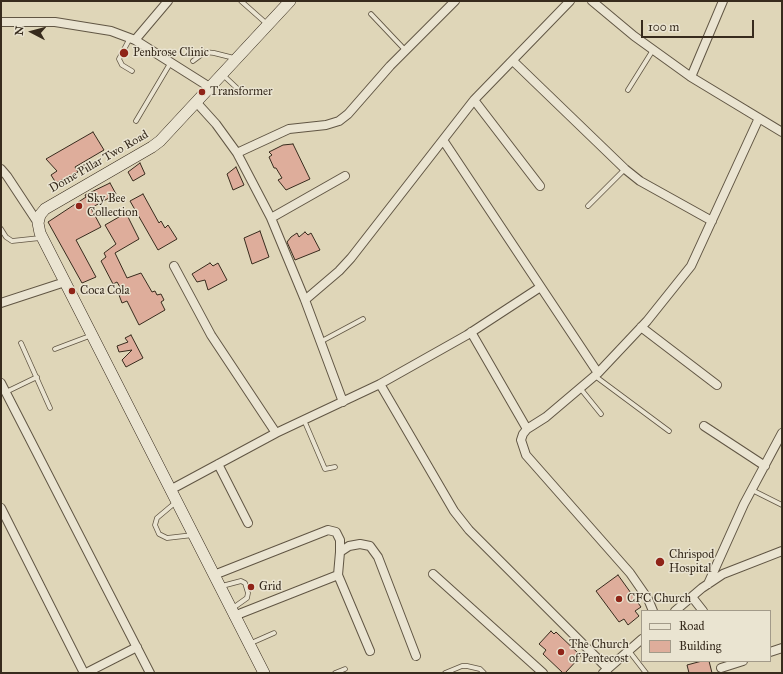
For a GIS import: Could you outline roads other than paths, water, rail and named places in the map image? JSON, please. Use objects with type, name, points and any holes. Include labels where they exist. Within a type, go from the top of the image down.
[{"type":"street","points":[[133,39],[168,1]]},
{"type":"street","name":"Dome Pillar Two Road","points":[[38,223],[40,215],[45,209],[152,147],[197,103],[290,1]]},
{"type":"street","points":[[237,153],[289,129],[326,125],[339,121],[348,114],[406,51],[455,1]]},
{"type":"street","points":[[305,300],[339,271],[351,258],[474,100],[570,1]]},
{"type":"street","points":[[592,1],[653,50],[691,77],[782,132]]},
{"type":"street","points":[[691,77],[723,1]]},
{"type":"street","points":[[1,22],[38,21],[75,24],[111,31],[133,39],[211,88]]},
{"type":"street","points":[[513,61],[625,169],[640,181],[712,221]]},
{"type":"street","points":[[474,100],[540,186]]},
{"type":"street","points":[[197,103],[216,124],[237,153],[271,218],[305,300],[343,402]]},
{"type":"street","points":[[653,610],[648,599],[630,573],[526,455],[521,440],[527,429],[546,417],[596,374],[641,327],[691,266],[759,118]]},
{"type":"street","points":[[442,140],[596,374]]},
{"type":"street","points":[[1,170],[7,176],[38,223],[42,238],[264,673]]},
{"type":"street","points":[[271,218],[345,176]]},
{"type":"street","points":[[174,266],[211,335],[276,433]]},
{"type":"street","points":[[1,303],[65,282]]},
{"type":"street","points":[[170,490],[276,433],[380,384],[471,332],[540,288]]},
{"type":"street","points":[[641,327],[717,385]]},
{"type":"street","points":[[471,332],[527,429]]},
{"type":"street","points":[[1,383],[150,673]]},
{"type":"street","points":[[380,384],[454,512],[605,671],[641,641]]},
{"type":"street","points":[[704,426],[765,466]]},
{"type":"street","points":[[708,584],[717,561],[782,433]]},
{"type":"street","points":[[218,464],[248,523]]},
{"type":"street","points":[[1,508],[85,673],[137,647]]},
{"type":"street","points":[[214,575],[328,530],[336,532],[340,540],[338,575],[370,651]]},
{"type":"street","points":[[340,552],[349,546],[360,544],[370,546],[378,556],[416,656]]},
{"type":"street","points":[[677,610],[708,584],[733,569],[782,551]]},
{"type":"street","points":[[433,574],[544,673]]},
{"type":"street","points":[[233,613],[338,575]]},
{"type":"street","points":[[692,597],[702,610]]},
{"type":"street","points":[[771,652],[782,648]]},
{"type":"street","points":[[721,667],[739,662]]},
{"type":"lane","points":[[241,1],[268,25]]},
{"type":"lane","points":[[371,14],[406,51]]},
{"type":"lane","points":[[132,71],[122,65],[119,59],[133,39]]},
{"type":"lane","points":[[628,90],[653,50]]},
{"type":"lane","points":[[193,61],[205,52],[214,52],[237,58]]},
{"type":"lane","points":[[136,121],[171,62]]},
{"type":"lane","points":[[223,74],[240,91]]},
{"type":"lane","points":[[588,206],[625,169]]},
{"type":"lane","points":[[1,229],[6,237],[12,241],[42,238]]},
{"type":"lane","points":[[320,342],[363,319]]},
{"type":"lane","points":[[55,349],[92,335]]},
{"type":"lane","points":[[21,343],[50,408]]},
{"type":"lane","points":[[596,374],[669,431]]},
{"type":"lane","points":[[6,392],[37,377]]},
{"type":"lane","points":[[579,388],[601,414]]},
{"type":"lane","points":[[304,420],[326,469],[335,467]]},
{"type":"lane","points":[[752,490],[782,505]]},
{"type":"lane","points":[[176,502],[157,518],[156,525],[159,534],[167,538],[194,535]]},
{"type":"lane","points":[[220,586],[241,581],[245,583],[248,593],[246,598],[233,613]]},
{"type":"lane","points":[[249,644],[274,633]]},
{"type":"lane","points":[[629,651],[646,673]]},
{"type":"lane","points":[[445,673],[462,666],[468,666],[480,669],[484,673]]},
{"type":"lane","points":[[335,673],[345,669]]},
{"type":"place","name":"Penbrose Clinic","points":[[124,53]]},
{"type":"place","name":"Transformer","points":[[202,92]]},
{"type":"place","name":"Sky Bee Collection","points":[[79,206]]},
{"type":"place","name":"Coca Cola","points":[[72,291]]},
{"type":"place","name":"Chrispod Hospital","points":[[660,562]]},
{"type":"place","name":"Grid","points":[[251,587]]},
{"type":"place","name":"CFC Church","points":[[619,599]]},
{"type":"place","name":"The Church of Pentecost","points":[[561,652]]}]
